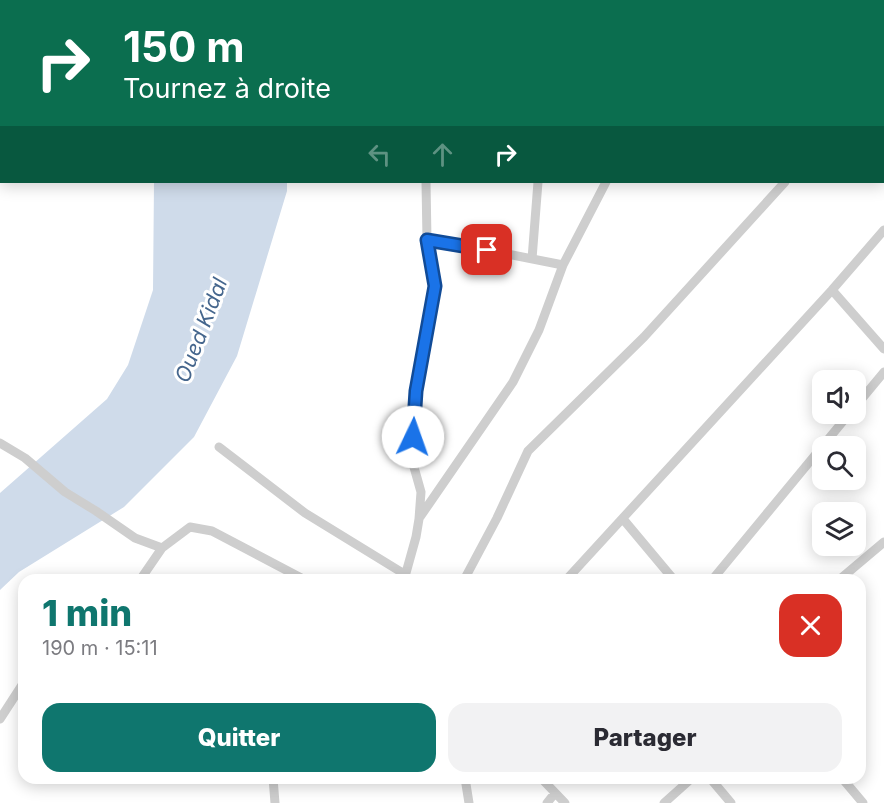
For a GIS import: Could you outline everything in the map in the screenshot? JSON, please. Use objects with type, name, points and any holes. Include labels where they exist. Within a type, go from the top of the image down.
[{"type":"street","points":[[406,574],[416,537],[421,492],[412,460],[416,391],[435,286],[427,240],[426,183]]},
{"type":"street","points":[[532,259],[538,183]]},
{"type":"street","points":[[419,519],[513,382],[539,330],[563,266],[605,183]]},
{"type":"street","points":[[467,574],[497,518],[528,451],[644,337],[784,183]]},
{"type":"street","points":[[572,574],[832,290],[884,230]]},
{"type":"street","points":[[427,240],[563,266]]},
{"type":"street","points":[[832,290],[884,349]]},
{"type":"street","points":[[866,394],[884,372]]},
{"type":"street","points":[[717,574],[841,424]]},
{"type":"street","points":[[0,443],[25,458],[65,492],[135,538],[162,548]]},
{"type":"street","points":[[219,447],[305,513],[399,574]]},
{"type":"street","points":[[623,519],[669,574]]},
{"type":"street","points":[[144,574],[162,548],[190,527],[212,531],[294,574]]},
{"type":"street","points":[[846,574],[884,542]]},
{"type":"street","points":[[0,719],[18,691]]},
{"type":"street","points":[[273,784],[275,803]]},
{"type":"street","points":[[466,784],[470,803]]},
{"type":"street","points":[[547,784],[565,803]]},
{"type":"street","points":[[664,803],[685,784]]},
{"type":"street","points":[[715,784],[731,803]]},
{"type":"street","points":[[847,784],[863,803]]},
{"type":"street","points":[[547,803],[555,793]]},
{"type":"water","name":"Oued Kidal","points":[[154,183],[287,183],[287,191],[237,356],[194,437],[124,507],[19,572],[0,590],[0,493],[107,399],[128,365],[153,290]]},
{"type":"route","points":[[413,437],[416,391],[435,286],[427,240],[487,250]]}]
